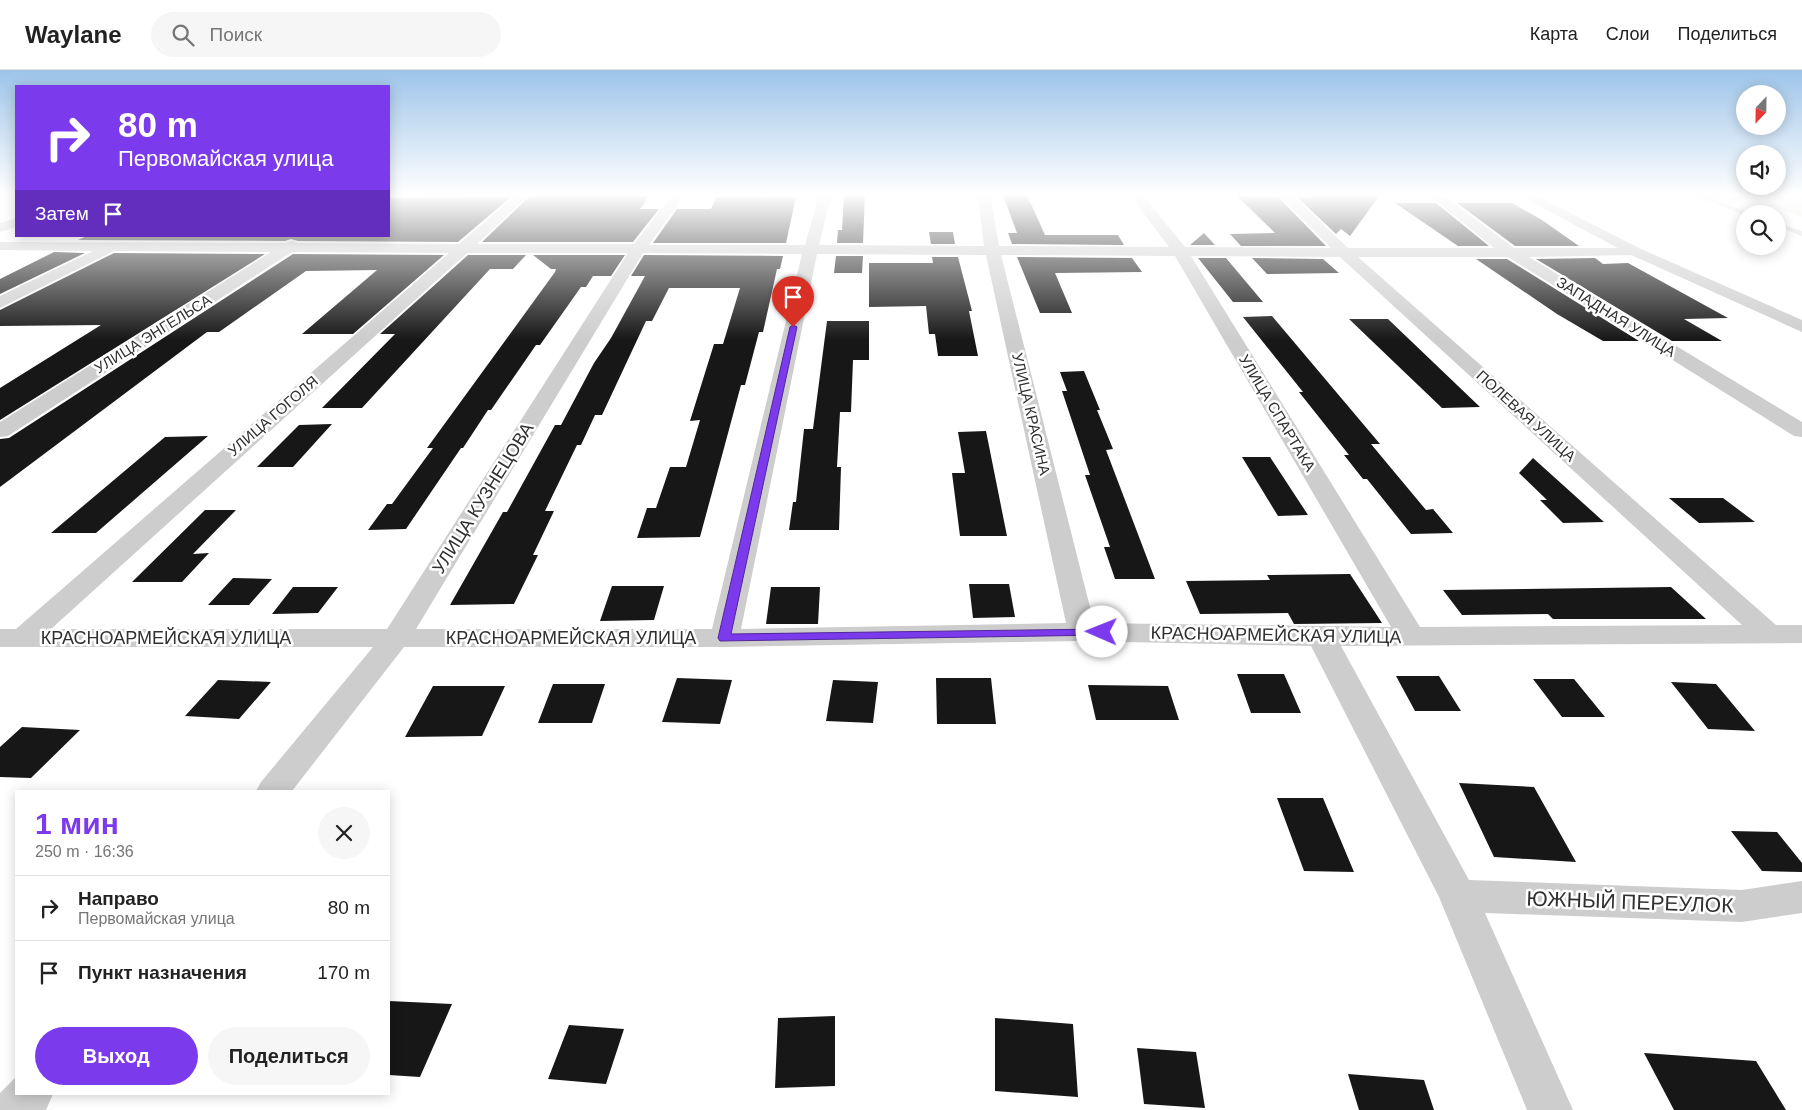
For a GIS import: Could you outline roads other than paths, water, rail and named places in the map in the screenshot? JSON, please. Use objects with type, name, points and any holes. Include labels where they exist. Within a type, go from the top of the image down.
[{"type":"street","points":[[0,303],[121,244]]},
{"type":"street","name":"УЛИЦА ЭНГЕЛЬСА","points":[[0,431],[294,244]]},
{"type":"street","name":"УЛИЦА ГОГОЛЯ","points":[[12,638],[468,244]]},
{"type":"street","name":"УЛИЦА КУЗНЕЦОВА","points":[[274,790],[396,638],[642,244]]},
{"type":"street","points":[[724,638],[812,244]]},
{"type":"street","name":"УЛИЦА КРАСИНА","points":[[991,244],[1082,632]]},
{"type":"street","name":"УЛИЦА СПАРТАКА","points":[[1174,244],[1411,636]]},
{"type":"street","name":"ПОЛЕВАЯ УЛИЦА","points":[[1335,244],[1769,634]]},
{"type":"street","name":"ЗАПАДНАЯ УЛИЦА","points":[[1499,244],[1802,432]]},
{"type":"street","points":[[1619,244],[1802,327]]},
{"type":"street","points":[[0,246],[1511,253],[1634,251]]},
{"type":"street","name":"КРАСНОАРМЕЙСКАЯ УЛИЦА","points":[[12,638],[724,638],[1082,632],[1321,637],[1802,634]]},
{"type":"street","points":[[1321,637],[1458,896],[1550,1110]]},
{"type":"street","name":"ЮЖНЫЙ ПЕРЕУЛОК","points":[[1458,896],[1733,906],[1775,903],[1802,897]]},
{"type":"street","points":[[17,1110],[29,1095]]}]
